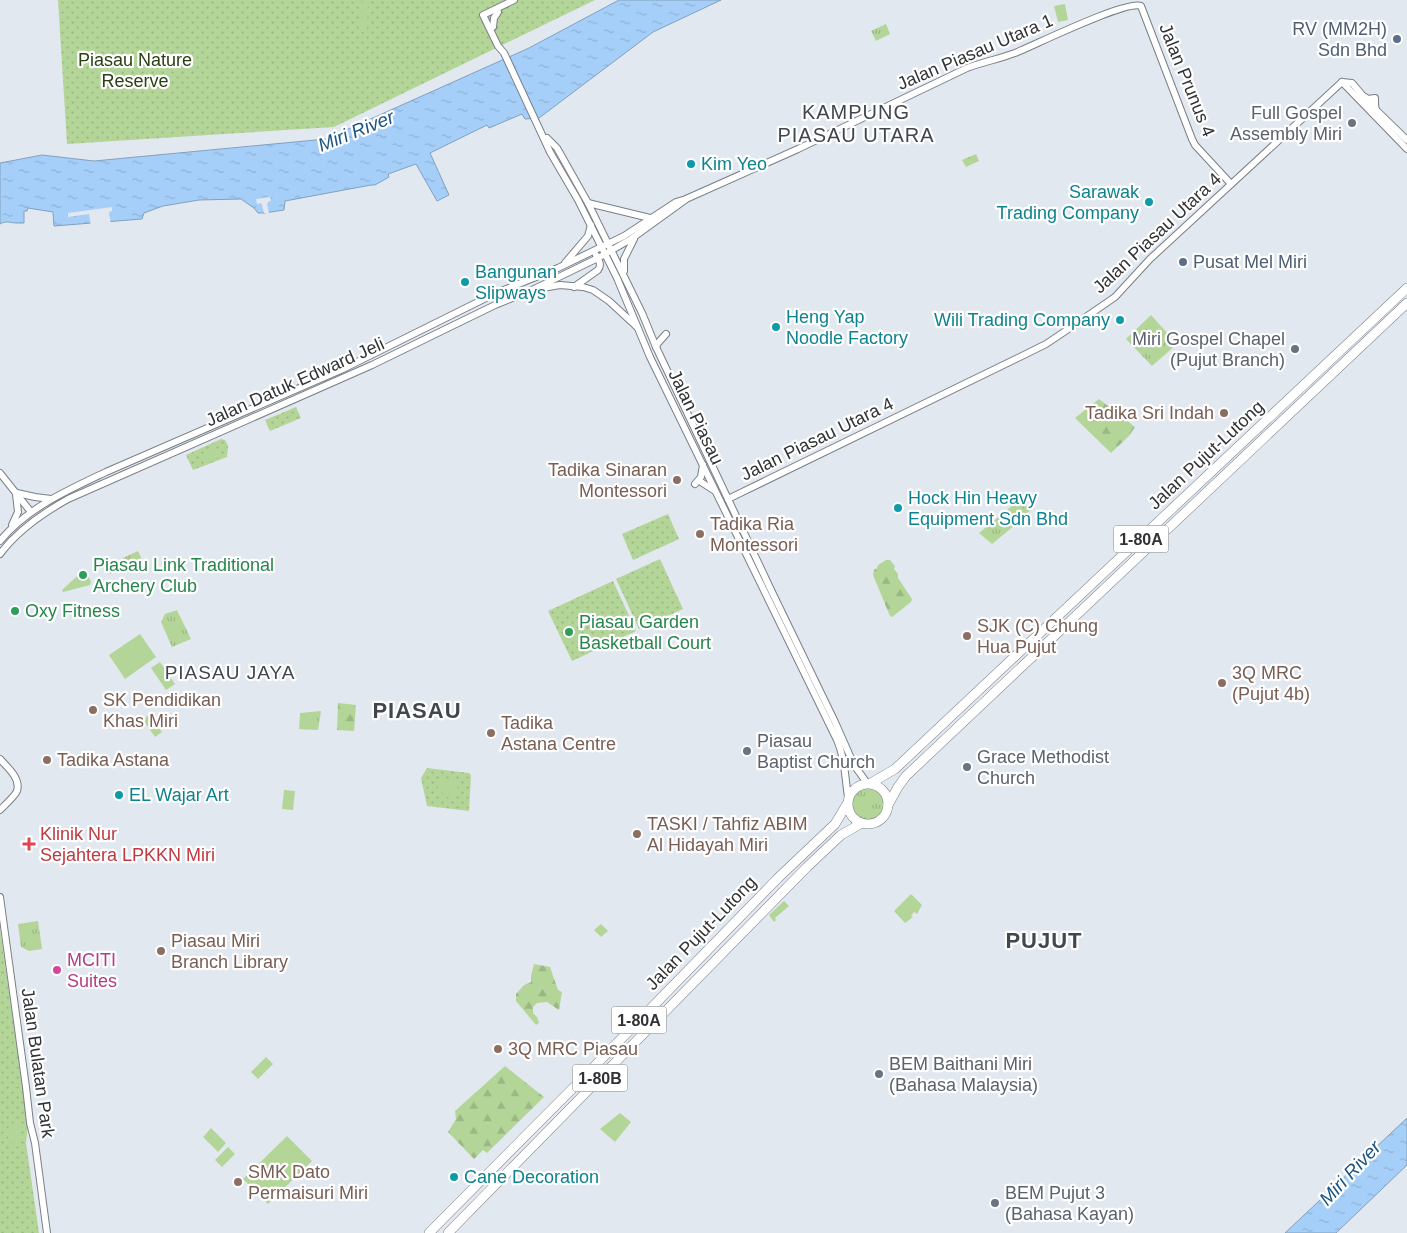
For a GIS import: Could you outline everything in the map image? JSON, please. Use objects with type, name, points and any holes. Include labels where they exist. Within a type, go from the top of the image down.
[{"type":"highway","name":"Jalan Pujut-Lutong","points":[[869,783],[890,772],[902,762],[1407,288]]},
{"type":"highway","name":"Jalan Pujut-Lutong","points":[[888,805],[906,776],[1407,304]]},
{"type":"highway","points":[[869,783],[878,786],[884,791],[887,798],[887,811],[879,821],[873,824],[862,823],[856,821],[848,811],[848,801],[852,790],[859,785],[869,783]]},
{"type":"highway","name":"Jalan Pujut-Lutong","points":[[429,1233],[773,884],[835,824],[848,801]]},
{"type":"highway","name":"Jalan Pujut-Lutong","points":[[448,1233],[794,879],[841,835],[862,823]]},
{"type":"street","points":[[484,18],[514,0]]},
{"type":"street","points":[[484,18],[521,0]]},
{"type":"street","name":"Jalan Piasau Utara 1","points":[[609,244],[676,202],[798,149],[967,68],[1016,53],[1106,12],[1132,4],[1141,6]]},
{"type":"street","name":"Jalan Prunus 4","points":[[1141,6],[1195,145],[1231,184]]},
{"type":"street","points":[[491,27],[498,12]]},
{"type":"street","name":"Jalan Piasau","points":[[484,18],[501,44],[502,51],[550,152],[578,200],[602,247],[650,357],[724,508],[835,722],[854,765],[869,783]]},
{"type":"street","points":[[1342,82],[1352,82],[1407,149]]},
{"type":"street","points":[[1342,82],[1407,140]]},
{"type":"street","name":"Jalan Piasau Utara 4","points":[[728,499],[1046,344],[1114,297],[1150,259],[1342,82]]},
{"type":"street","points":[[1364,97],[1368,99],[1375,98],[1374,111]]},
{"type":"street","points":[[542,132],[557,148],[588,202],[648,327],[663,335],[656,347]]},
{"type":"street","name":"Jalan Piasau Utara 1","points":[[612,251],[686,199]]},
{"type":"street","points":[[588,202],[650,218]]},
{"type":"street","points":[[563,266],[588,236],[591,225]]},
{"type":"street","points":[[624,276],[624,259],[630,244],[638,234]]},
{"type":"street","name":"Jalan Datuk Edward Jeli","points":[[0,541],[10,528],[31,512],[52,499],[106,472],[343,369],[494,294],[563,266],[609,244]]},
{"type":"street","points":[[574,287],[598,270],[600,264],[594,251]]},
{"type":"street","name":"Jalan Datuk Edward Jeli","points":[[0,554],[18,534],[45,513],[77,495],[372,365],[612,251]]},
{"type":"street","points":[[530,290],[553,285],[593,290],[610,301],[639,329]]},
{"type":"street","points":[[446,318],[462,321]]},
{"type":"street","name":"Jalan Piasau","points":[[648,327],[841,749],[848,801]]},
{"type":"street","points":[[650,357],[650,350],[654,349],[671,377]]},
{"type":"street","points":[[703,464],[701,478],[698,483],[716,492]]},
{"type":"street","points":[[710,478],[714,469]]},
{"type":"street","points":[[0,473],[31,512],[30,525]]},
{"type":"street","points":[[722,486],[740,493],[732,508]]},
{"type":"street","points":[[16,492],[34,498],[52,499]]},
{"type":"street","points":[[10,528],[18,512],[16,492]]},
{"type":"street","points":[[724,508],[728,499]]},
{"type":"street","points":[[31,512],[45,513]]},
{"type":"street","points":[[0,759],[14,774],[17,782],[17,792],[0,810]]},
{"type":"street","name":"Jalan Bulatan Park","points":[[0,897],[30,1123],[35,1143],[47,1233]]},
{"type":"green space","name":"Piasau Nature Reserve","points":[[58,0],[595,0],[334,127],[67,144]]},
{"type":"green space","points":[[362,2],[368,2],[367,32],[361,32]]},
{"type":"green space","points":[[1065,4],[1068,20],[1058,22],[1054,6]]},
{"type":"green space","points":[[886,24],[890,34],[876,41],[871,31]]},
{"type":"green space","points":[[976,154],[979,161],[966,167],[962,160]]},
{"type":"green space","points":[[1151,315],[1177,344],[1152,366],[1126,339]]},
{"type":"green space","points":[[1099,399],[1135,427],[1129,436],[1111,453],[1075,418]]},
{"type":"green space","points":[[296,407],[301,418],[270,431],[265,420]]},
{"type":"green space","points":[[221,439],[225,440],[228,446],[227,457],[193,470],[186,455]]},
{"type":"green space","points":[[219,448],[222,456],[208,462],[205,454]]},
{"type":"green space","points":[[1019,500],[1032,508],[1021,520],[992,544],[979,533]]},
{"type":"green space","points":[[668,514],[679,539],[633,560],[622,534]]},
{"type":"green space","points":[[138,551],[145,566],[130,573],[126,566],[110,574],[109,572],[125,564],[123,558]]},
{"type":"green space","points":[[660,559],[683,609],[639,629],[616,579]]},
{"type":"green space","points":[[886,560],[890,560],[895,566],[894,569],[898,574],[898,578],[912,599],[911,602],[892,617],[873,575],[878,565]]},
{"type":"green space","name":"Piasau Link Traditional Archery Club","points":[[85,569],[91,582],[90,585],[63,592],[62,590]]},
{"type":"green space","points":[[613,581],[636,631],[572,661],[548,611]]},
{"type":"green space","points":[[177,610],[191,639],[172,647],[161,622],[165,614]]},
{"type":"green space","name":"Piasau Garden Basketball Court","points":[[571,621],[579,639],[568,644],[560,626]]},
{"type":"green space","points":[[140,634],[156,657],[125,679],[109,655]]},
{"type":"green space","points":[[160,662],[175,684],[166,690],[151,668]]},
{"type":"green space","points":[[338,703],[356,705],[354,731],[337,730]]},
{"type":"green space","points":[[321,711],[318,730],[299,729],[300,713]]},
{"type":"green space","points":[[150,714],[162,732],[155,737],[143,720]]},
{"type":"green space","points":[[427,768],[469,773],[471,775],[469,811],[427,806],[421,778]]},
{"type":"green space","points":[[439,779],[458,782],[456,798],[444,797],[444,793],[437,792]]},
{"type":"green space","points":[[867,787],[879,792],[884,804],[879,816],[867,821],[855,816],[850,804],[855,792]]},
{"type":"green space","points":[[284,790],[295,791],[293,810],[282,809]]},
{"type":"green space","points":[[911,894],[922,905],[917,914],[914,912],[911,916],[913,917],[905,923],[894,911]]},
{"type":"green space","points":[[784,901],[789,906],[775,918],[774,922],[769,915]]},
{"type":"green space","points":[[38,921],[42,949],[29,951],[21,947],[18,924]]},
{"type":"green space","points":[[601,924],[608,931],[601,937],[594,930]]},
{"type":"green space","points":[[0,929],[28,1125],[26,1143],[39,1233],[0,1233]]},
{"type":"green space","points":[[534,964],[550,967],[558,990],[562,992],[559,1010],[547,1002],[537,1003],[533,1007],[533,1013],[539,1023],[536,1025],[516,1001],[516,994],[524,985],[531,982]]},
{"type":"green space","points":[[266,1057],[273,1064],[258,1079],[251,1072]]},
{"type":"green space","points":[[505,1066],[544,1097],[487,1153],[483,1150],[474,1159],[448,1132],[456,1119],[455,1111]]},
{"type":"green space","points":[[620,1113],[631,1122],[615,1142],[600,1129]]},
{"type":"green space","points":[[19,1126],[22,1142],[9,1144],[6,1128]]},
{"type":"green space","points":[[211,1128],[226,1143],[218,1152],[203,1137]]},
{"type":"green space","points":[[287,1136],[312,1161],[268,1204],[243,1179]]},
{"type":"green space","points":[[228,1147],[235,1154],[222,1167],[215,1160]]},
{"type":"water","name":"Miri River","points":[[619,0],[721,0],[653,32],[539,118],[525,119],[522,114],[489,128],[487,125],[430,153],[449,195],[437,201],[416,164],[388,174],[389,177],[375,185],[285,201],[284,210],[264,213],[258,213],[241,199],[199,200],[163,206],[144,213],[142,219],[54,226],[53,212],[28,208],[27,211],[24,211],[24,223],[7,222],[0,224],[0,163],[42,155],[94,161],[326,139],[529,48]]},
{"type":"water","name":"Miri River","points":[[1407,1118],[1407,1165],[1336,1233],[1285,1233]]},
{"type":"pier","points":[[270,197],[271,201],[267,204],[269,213],[264,213],[261,203],[257,204],[256,199]]},
{"type":"pier","points":[[112,207],[112,211],[109,212],[111,225],[91,226],[89,214],[68,217],[68,213]]},
{"type":"place","name":"RV (MM2H) Sdn Bhd","points":[[1397,39]]},
{"type":"place","name":"Full Gospel Assembly Miri","points":[[1352,123]]},
{"type":"place","name":"Kim Yeo","points":[[691,164]]},
{"type":"place","name":"Sarawak Trading Company","points":[[1149,202]]},
{"type":"place","name":"Pusat Mel Miri","points":[[1183,262]]},
{"type":"place","name":"Bangunan Slipways","points":[[465,282]]},
{"type":"place","name":"Wili Trading Company","points":[[1120,320]]},
{"type":"place","name":"Heng Yap Noodle Factory","points":[[776,327]]},
{"type":"place","name":"Miri Gospel Chapel (Pujut Branch)","points":[[1295,349]]},
{"type":"place","name":"Tadika Sri Indah","points":[[1224,413]]},
{"type":"place","name":"Tadika Sinaran Montessori","points":[[677,480]]},
{"type":"place","name":"Hock Hin Heavy Equipment Sdn Bhd","points":[[898,508]]},
{"type":"place","name":"Tadika Ria Montessori","points":[[700,534]]},
{"type":"place","name":"Piasau Link Traditional Archery Club","points":[[83,575]]},
{"type":"place","name":"Oxy Fitness","points":[[15,611]]},
{"type":"place","name":"Piasau Garden Basketball Court","points":[[569,632]]},
{"type":"place","name":"SJK (C) Chung Hua Pujut","points":[[967,636]]},
{"type":"place","name":"3Q MRC (Pujut 4b)","points":[[1222,683]]},
{"type":"place","name":"SK Pendidikan Khas Miri","points":[[93,710]]},
{"type":"place","name":"Tadika Astana Centre","points":[[491,733]]},
{"type":"place","name":"Piasau Baptist Church","points":[[747,751]]},
{"type":"place","name":"Tadika Astana","points":[[47,760]]},
{"type":"place","name":"Grace Methodist Church","points":[[967,767]]},
{"type":"place","name":"EL Wajar Art","points":[[119,795]]},
{"type":"place","name":"TASKI / Tahfiz ABIM Al Hidayah Miri","points":[[637,834]]},
{"type":"place","name":"Klinik Nur Sejahtera LPKKN Miri","points":[[29,844]]},
{"type":"place","name":"Piasau Miri Branch Library","points":[[161,951]]},
{"type":"place","name":"MCITI Suites","points":[[57,970]]},
{"type":"place","name":"3Q MRC Piasau","points":[[498,1049]]},
{"type":"place","name":"BEM Baithani Miri (Bahasa Malaysia)","points":[[879,1074]]},
{"type":"place","name":"Cane Decoration","points":[[454,1177]]},
{"type":"place","name":"SMK Dato Permaisuri Miri","points":[[238,1182]]},
{"type":"place","name":"BEM Pujut 3 (Bahasa Kayan)","points":[[995,1203]]},
{"type":"district","name":"KAMPUNG PIASAU UTARA","points":[[856,124]]},
{"type":"district","name":"PIASAU JAYA","points":[[230,672]]},
{"type":"district","name":"PIASAU","points":[[417,710]]},
{"type":"district","name":"PUJUT","points":[[1044,940]]}]
